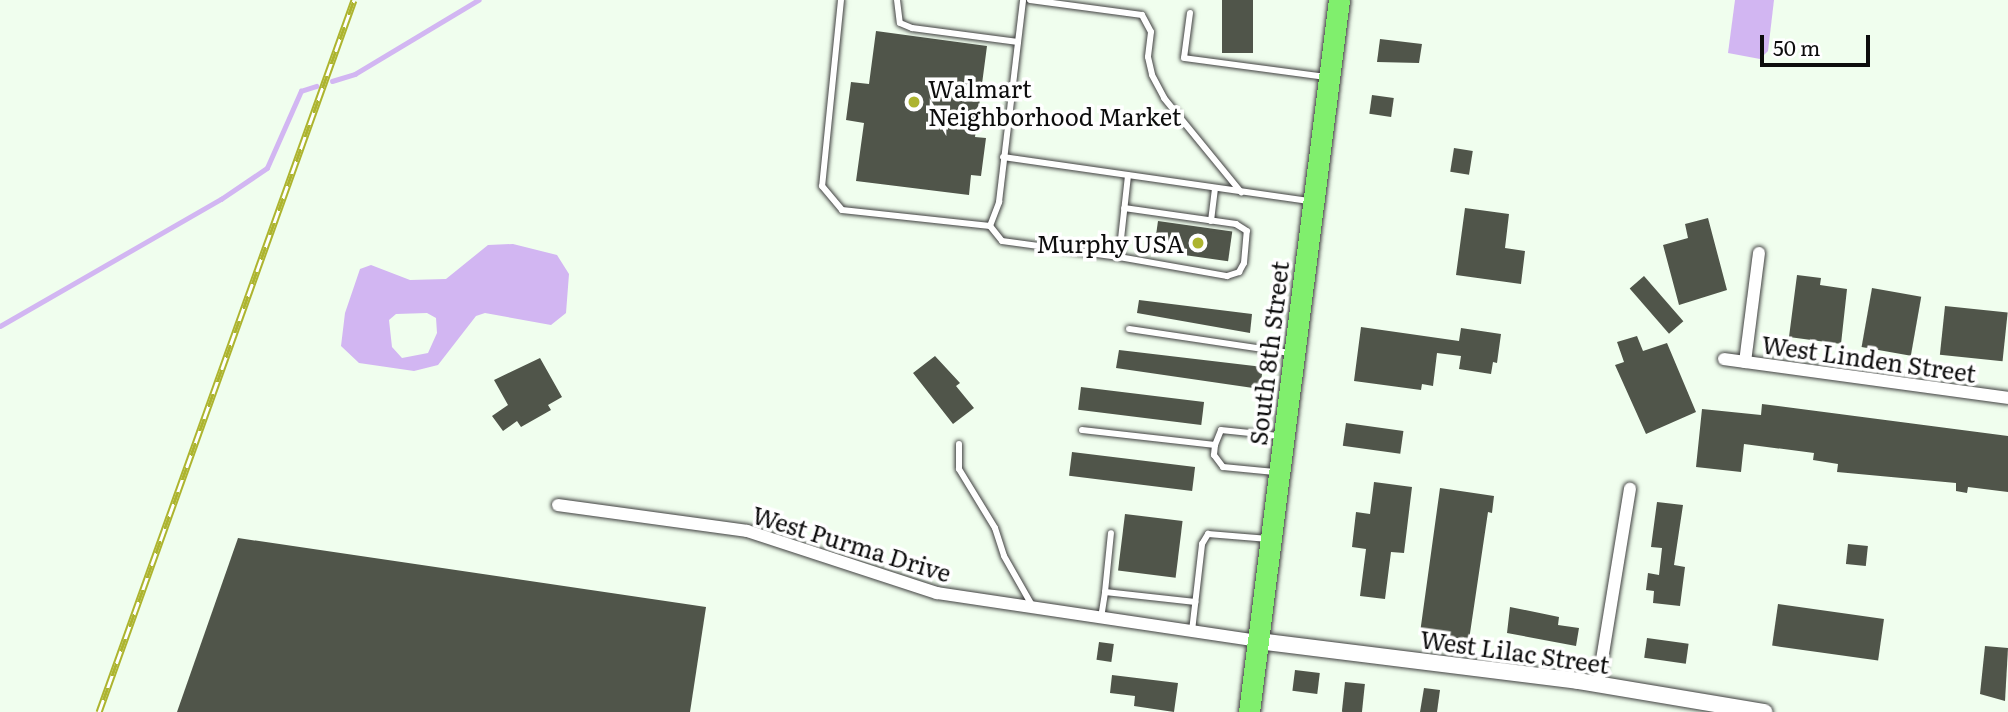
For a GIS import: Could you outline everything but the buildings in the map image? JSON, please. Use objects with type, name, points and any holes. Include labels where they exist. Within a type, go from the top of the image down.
[{"type":"main road","name":"South 8th Street","points":[[1249,712],[1339,0]]},
{"type":"street","points":[[1745,362],[1759,253]]},
{"type":"street","name":"West Linden Street","points":[[1724,359],[2008,398]]},
{"type":"street","points":[[1598,684],[1630,489]]},
{"type":"street","name":"West Purma Drive","points":[[558,505],[747,531],[890,581],[1033,609],[1258,640]]},
{"type":"street","name":"West Lilac Street","points":[[1258,640],[1598,684],[1694,707],[1765,712]]},
{"type":"lane","points":[[841,0],[822,186],[830,200],[842,210],[990,226],[1002,241],[1119,257],[1227,276],[1239,272],[1244,263],[1247,231],[1211,221],[1124,208]]},
{"type":"lane","points":[[897,0],[900,23],[912,28],[1018,42]]},
{"type":"lane","points":[[990,226],[999,202],[1023,0]]},
{"type":"lane","points":[[1030,0],[1142,15],[1151,32],[1148,57],[1152,75],[1164,98],[1241,192]]},
{"type":"lane","points":[[1190,13],[1184,58],[1329,77]]},
{"type":"lane","points":[[1003,157],[1314,201]]},
{"type":"lane","points":[[1119,257],[1128,175]]},
{"type":"lane","points":[[1211,221],[1215,188]]},
{"type":"lane","points":[[1129,329],[1294,354]]},
{"type":"lane","points":[[1279,473],[1223,467],[1214,455],[1216,434],[1228,429],[1284,437]]},
{"type":"lane","points":[[1082,430],[1215,444]]},
{"type":"lane","points":[[959,444],[959,470],[995,528],[1004,556],[1033,609]]},
{"type":"lane","points":[[1101,619],[1111,533]]},
{"type":"lane","points":[[1192,632],[1202,544],[1208,534],[1271,540]]},
{"type":"lane","points":[[1105,592],[1195,603]]},
{"type":"shaded area","points":[[1735,0],[1774,0],[1768,51],[1760,59],[1728,53]]},
{"type":"shaded area","points":[[513,244],[557,255],[569,274],[566,313],[551,325],[485,313],[476,316],[438,365],[414,371],[359,363],[341,346],[345,313],[360,269],[371,265],[410,280],[446,279],[488,245]],"holes":[[[427,313],[436,318],[437,333],[428,353],[402,358],[392,347],[389,320],[396,314]]]},
{"type":"waterway","points":[[332,81],[355,74],[478,0]]},
{"type":"waterway","points":[[0,326],[221,199],[267,168],[301,91],[316,86]]},
{"type":"railway","points":[[99,712],[354,0]]},
{"type":"place","name":"Walmart Neighborhood Market","points":[[914,102]]},
{"type":"place","name":"Murphy USA","points":[[1198,243]]}]
